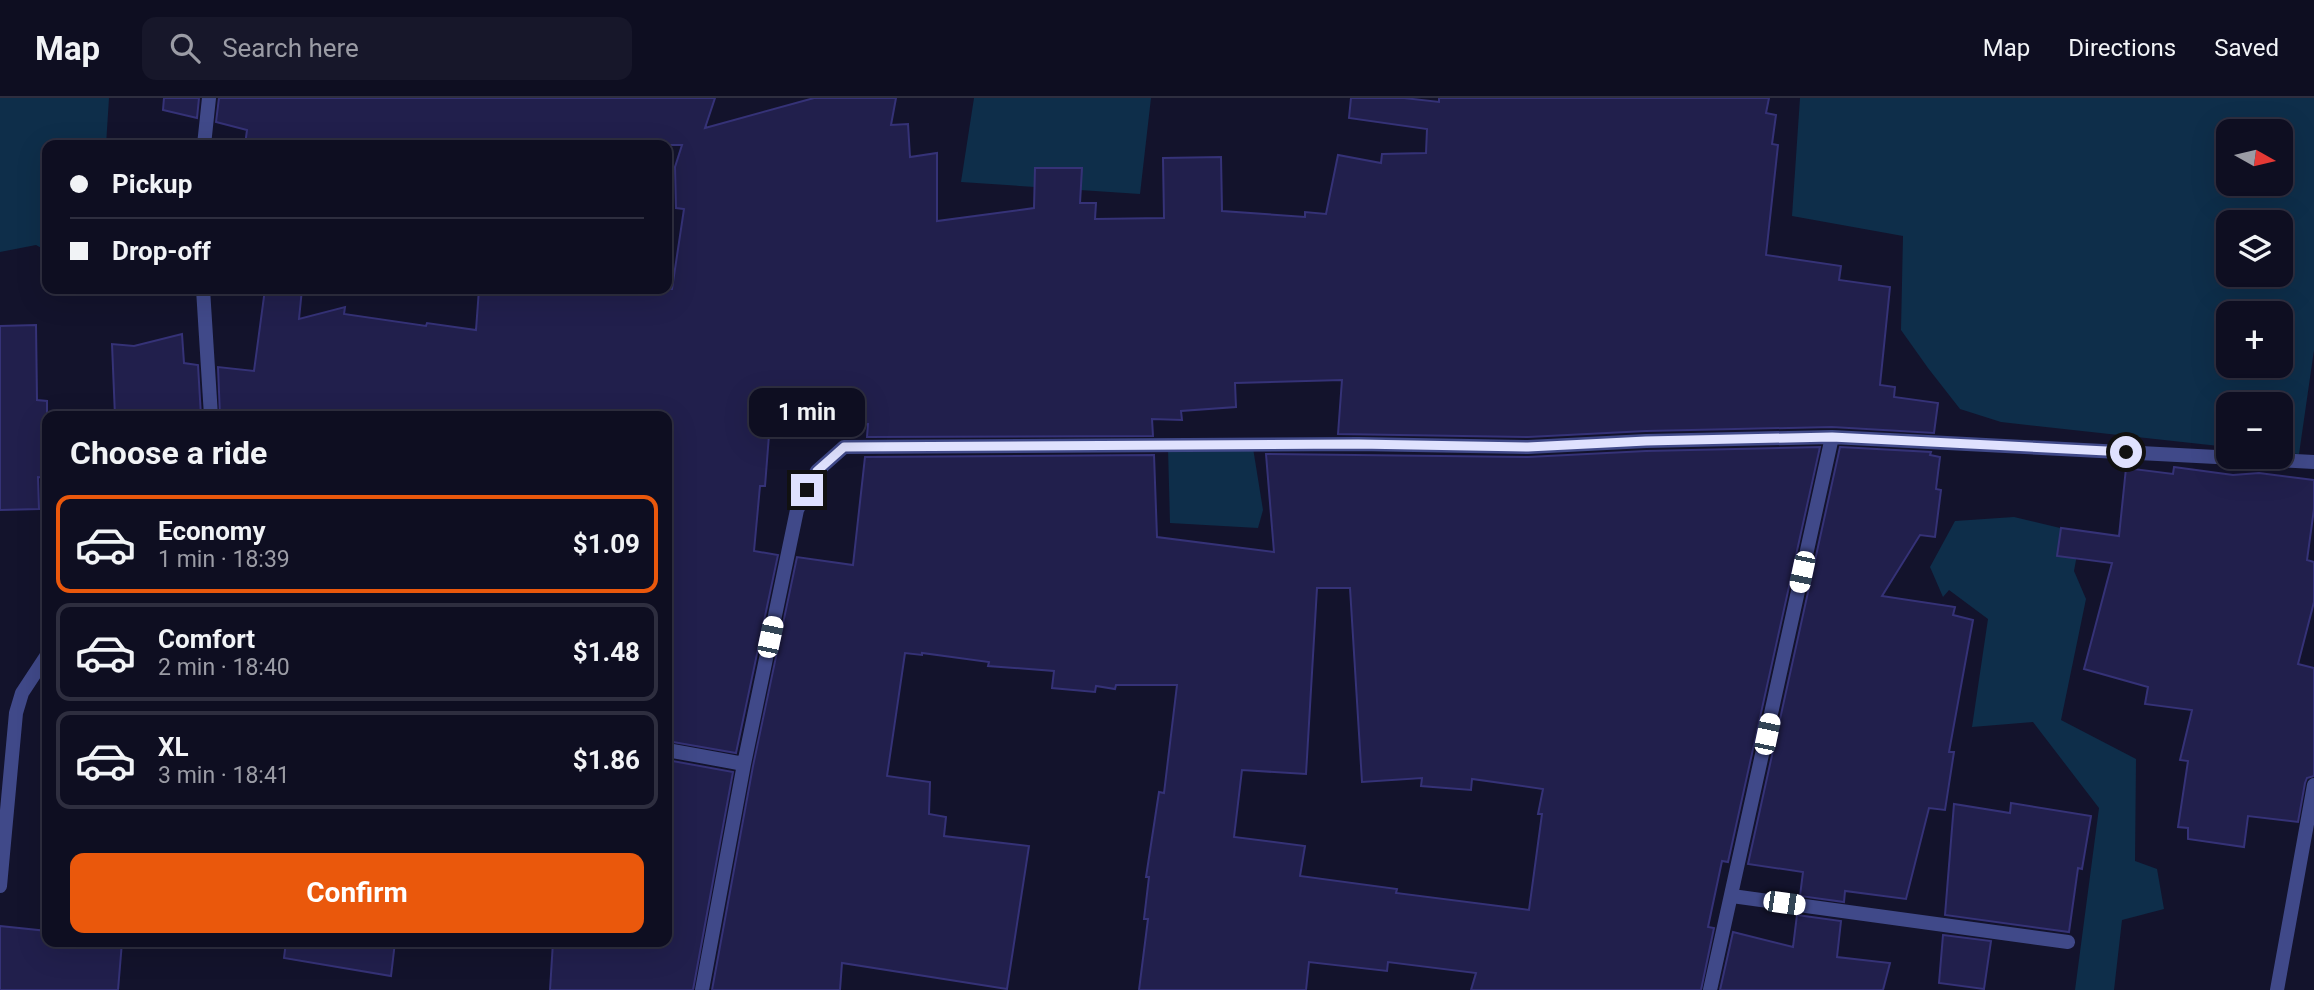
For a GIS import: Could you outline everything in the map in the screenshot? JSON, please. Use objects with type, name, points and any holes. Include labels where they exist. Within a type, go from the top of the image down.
[{"type":"street","points":[[205,140],[209,98]]},
{"type":"street","points":[[203,294],[211,411]]},
{"type":"street","points":[[702,990],[744,764],[797,510],[817,471],[844,447],[1358,444],[1528,447],[1646,441],[1832,437],[2314,462]]},
{"type":"street","points":[[1710,990],[1832,437]]},
{"type":"street","points":[[0,886],[16,713],[22,693],[42,663]]},
{"type":"street","points":[[672,751],[744,764]]},
{"type":"street","points":[[2277,990],[2314,785]]},
{"type":"street","points":[[1732,896],[2068,942]]},
{"type":"water","points":[[0,98],[109,98],[106,140],[42,140],[42,248],[36,245],[0,252]]},
{"type":"water","points":[[974,98],[1151,98],[1140,194],[961,182]]},
{"type":"water","points":[[1800,98],[2314,98],[2314,350],[2299,454],[2293,453],[2293,392],[2216,392],[2216,446],[2001,422],[1960,409],[1901,330],[1903,236],[1792,216]]},
{"type":"water","points":[[1168,448],[1253,448],[1263,510],[1258,528],[1170,523]]},
{"type":"water","points":[[2014,517],[2081,533],[2074,571],[2086,599],[2061,720],[2136,759],[2135,861],[2157,869],[2164,909],[2122,920],[2114,990],[2075,990],[2099,808],[2033,722],[1972,727],[1988,619],[1949,590],[1943,597],[1930,567],[1955,521]]},
{"type":"building","points":[[164,98],[199,98],[197,118],[163,110]]},
{"type":"building","points":[[219,98],[715,98],[705,128],[814,98],[896,98],[891,125],[908,124],[910,157],[937,153],[937,221],[1034,208],[1035,168],[1082,168],[1080,203],[1096,203],[1095,219],[1164,218],[1163,158],[1221,157],[1222,211],[1305,217],[1305,212],[1326,214],[1338,155],[1381,163],[1382,154],[1426,153],[1427,129],[1349,118],[1351,98],[1404,98],[1439,102],[1439,98],[1769,98],[1766,113],[1776,115],[1772,144],[1778,145],[1766,255],[1841,266],[1839,280],[1890,287],[1880,385],[1895,387],[1894,397],[1938,403],[1934,433],[1832,427],[1646,431],[1528,437],[1338,434],[1342,380],[1235,383],[1236,407],[1181,411],[1182,420],[1152,419],[1153,436],[867,437],[868,424],[825,426],[769,435],[765,486],[760,486],[754,551],[778,555],[736,753],[672,742],[672,411],[220,411],[218,367],[254,371],[264,294],[302,294],[299,319],[345,307],[344,314],[476,330],[479,294],[672,294],[684,209],[676,208],[675,167],[682,145],[672,145],[672,140],[246,140],[247,130],[216,122]]},
{"type":"building","points":[[36,325],[37,400],[47,401],[47,411],[42,411],[39,509],[0,510],[0,326]]},
{"type":"building","points":[[182,334],[184,363],[198,365],[201,411],[115,411],[112,344],[134,346]]},
{"type":"building","points":[[1820,447],[1728,862],[1722,861],[1708,927],[1714,928],[1701,990],[1471,990],[1476,973],[1388,962],[1387,971],[1309,962],[1306,990],[1139,990],[1148,919],[1144,919],[1149,877],[1146,877],[1159,792],[1164,793],[1177,685],[1116,685],[1115,689],[1096,686],[1095,692],[1052,688],[1054,671],[988,666],[989,662],[905,653],[887,776],[930,782],[929,814],[946,817],[944,836],[1029,846],[1007,989],[842,963],[840,990],[712,990],[753,766],[797,557],[853,565],[865,457],[1154,455],[1157,537],[1274,552],[1266,454],[1528,457]],"holes":[[[1317,588],[1350,588],[1362,782],[1422,778],[1421,786],[1471,790],[1472,779],[1543,789],[1529,910],[1396,893],[1397,889],[1300,876],[1305,846],[1234,837],[1242,770],[1306,774]]]},
{"type":"building","points":[[1840,447],[1931,452],[1930,455],[1940,457],[1936,489],[1941,490],[1935,537],[1920,535],[1882,596],[1955,607],[1953,615],[1973,620],[1949,752],[1954,752],[1945,810],[1929,808],[1906,899],[1845,891],[1844,902],[1800,896],[1803,872],[1748,864]]},
{"type":"building","points":[[2174,467],[2233,475],[2259,473],[2314,480],[2314,509],[2307,560],[2314,562],[2314,602],[2298,664],[2314,668],[2314,776],[2307,778],[2305,783],[2298,822],[2248,816],[2244,847],[2188,839],[2188,828],[2178,827],[2188,761],[2180,760],[2192,710],[2145,704],[2148,687],[2084,669],[2112,563],[2057,556],[2061,528],[2119,536],[2126,468],[2173,474]]},
{"type":"building","points":[[672,761],[733,772],[693,990],[550,990],[553,947],[672,947]]},
{"type":"building","points":[[2011,803],[2091,816],[2082,869],[2078,868],[2069,932],[1945,915],[1954,804],[2010,813]]},
{"type":"building","points":[[1797,915],[1841,921],[1837,957],[1890,963],[1883,990],[1720,990],[1733,932],[1793,947]]},
{"type":"building","points":[[0,926],[42,930],[42,947],[122,947],[118,990],[0,990]]},
{"type":"building","points":[[1943,935],[1991,941],[1984,989],[1939,983]]},
{"type":"building","points":[[285,947],[394,947],[391,976],[284,958]]},
{"type":"route","points":[[807,490],[817,471],[844,447],[1358,444],[1528,447],[1646,441],[1832,437],[2126,452]]}]
